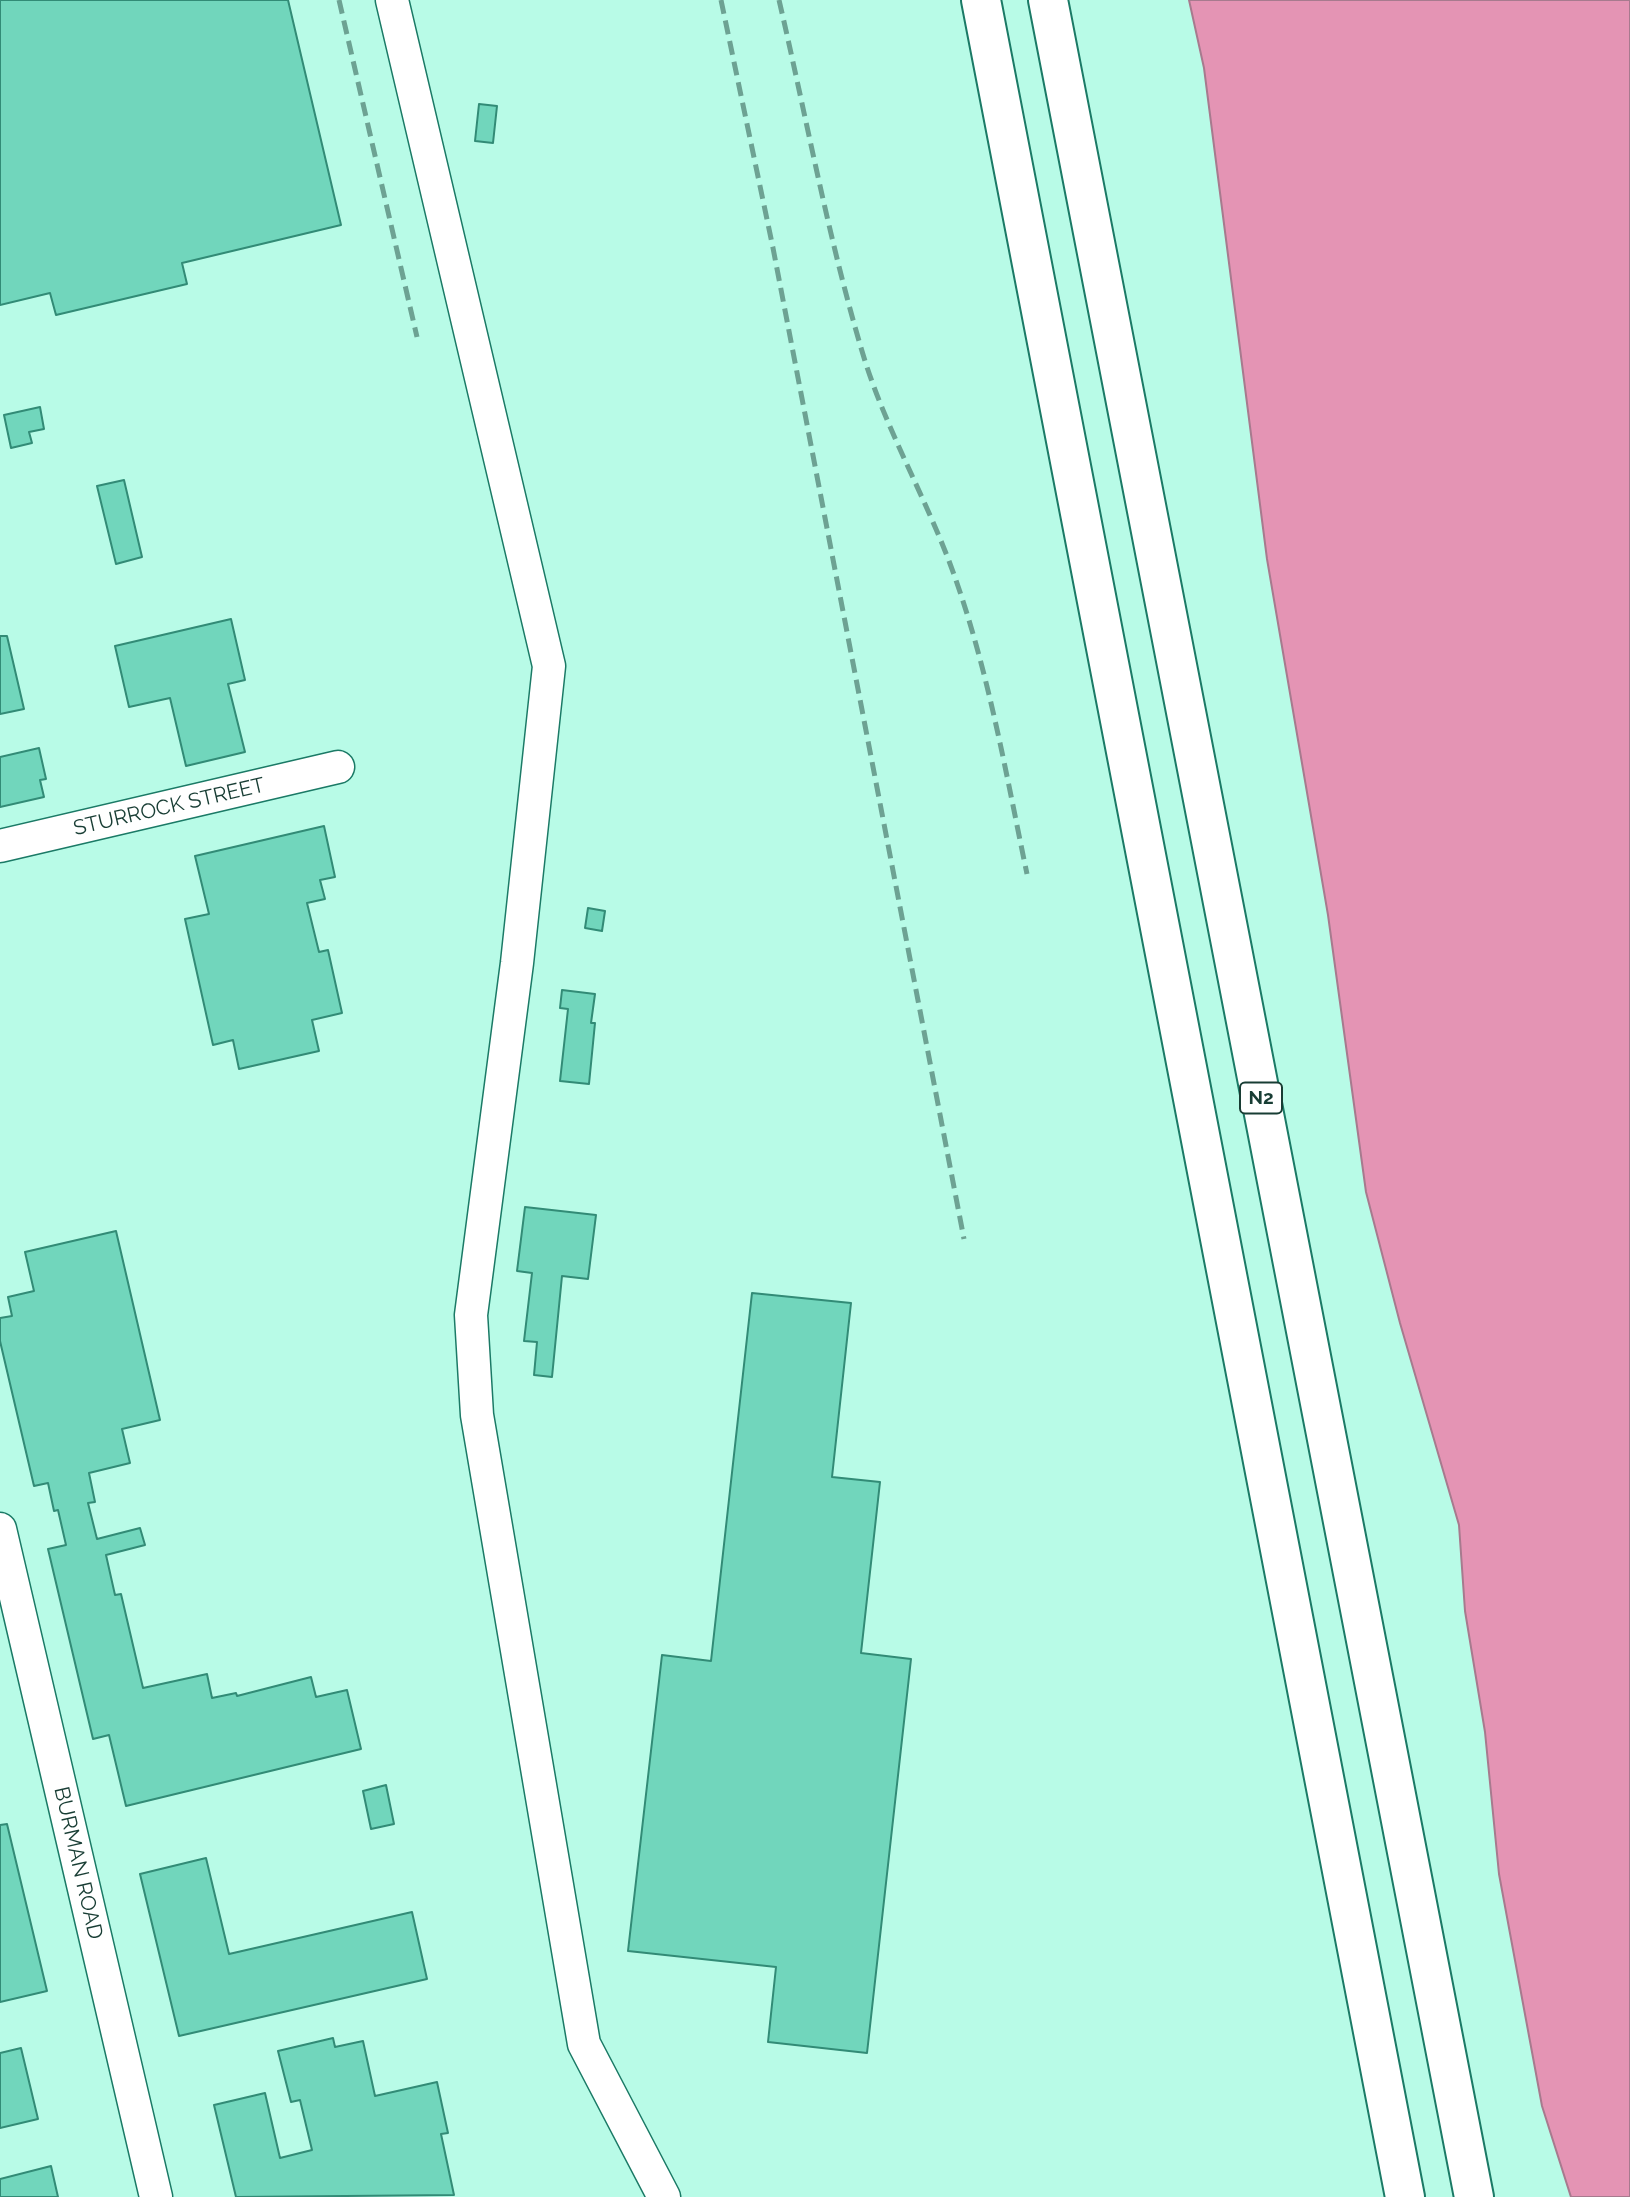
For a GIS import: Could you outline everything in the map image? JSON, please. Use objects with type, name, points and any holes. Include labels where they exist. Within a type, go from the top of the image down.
[{"type":"highway","points":[[981,0],[1405,2197]]},
{"type":"highway","name":"N2","points":[[1048,0],[1474,2197]]},
{"type":"street","points":[[392,0],[549,666],[517,963],[471,1315],[477,1415],[584,2044],[664,2197]]},
{"type":"street","name":"STURROCK STREET","points":[[0,846],[338,767]]},
{"type":"street","name":"BURMAN ROAD","points":[[0,1529],[156,2197]]},
{"type":"shaded area","points":[[1189,0],[1630,0],[1630,2197],[1571,2197],[1542,2106],[1499,1874],[1485,1732],[1465,1611],[1459,1525],[1400,1323],[1366,1192],[1328,915],[1267,559],[1204,68]]},
{"type":"building","points":[[0,0],[288,0],[341,225],[182,263],[187,284],[56,315],[50,293],[0,305]]},
{"type":"building","points":[[479,104],[497,106],[493,143],[475,141]]},
{"type":"building","points":[[40,407],[44,429],[29,432],[32,443],[11,448],[4,415]]},
{"type":"building","points":[[124,480],[142,557],[116,564],[97,486]]},
{"type":"building","points":[[231,619],[245,680],[228,684],[245,752],[186,766],[170,698],[129,707],[115,646]]},
{"type":"building","points":[[0,636],[7,636],[24,709],[0,714]]},
{"type":"building","points":[[39,748],[46,779],[40,780],[44,797],[0,807],[0,757]]},
{"type":"building","points":[[324,826],[335,877],[320,880],[325,899],[307,903],[319,952],[328,950],[342,1013],[312,1020],[319,1051],[239,1069],[233,1040],[213,1045],[185,919],[209,914],[195,856]]},
{"type":"building","points":[[588,908],[605,911],[602,931],[585,928]]},
{"type":"building","points":[[562,990],[595,994],[589,1084],[560,1081],[568,1009],[560,1008]]},
{"type":"building","points":[[525,1207],[596,1215],[588,1279],[562,1276],[552,1377],[534,1375],[537,1342],[524,1341],[532,1273],[517,1271]]},
{"type":"building","points":[[116,1231],[160,1420],[122,1429],[130,1463],[89,1473],[95,1502],[88,1503],[97,1539],[140,1528],[145,1545],[106,1555],[115,1595],[121,1594],[143,1688],[207,1674],[212,1698],[236,1693],[237,1696],[311,1677],[316,1697],[347,1690],[361,1749],[126,1806],[109,1735],[93,1739],[48,1549],[66,1545],[58,1510],[54,1511],[48,1483],[34,1486],[0,1341],[0,1318],[12,1316],[8,1297],[34,1291],[25,1252]]},
{"type":"building","points":[[752,1293],[851,1303],[832,1477],[880,1482],[861,1653],[911,1659],[867,2053],[768,2042],[776,1967],[628,1951],[662,1655],[711,1661]]},
{"type":"building","points":[[386,1785],[394,1824],[371,1829],[363,1791]]},
{"type":"building","points":[[7,1824],[47,1991],[0,2002],[0,1825]]},
{"type":"building","points":[[206,1858],[229,1954],[412,1912],[427,1979],[179,2036],[140,1874]]},
{"type":"building","points":[[333,2038],[335,2047],[363,2041],[375,2096],[437,2082],[448,2133],[441,2134],[454,2195],[236,2197],[214,2105],[265,2093],[280,2158],[312,2150],[300,2100],[291,2102],[278,2051]]},
{"type":"building","points":[[21,2048],[38,2119],[0,2128],[0,2053]]},
{"type":"building","points":[[51,2166],[58,2197],[0,2197],[0,2179]]},
{"type":"railway","points":[[339,0],[417,337]]},
{"type":"railway","points":[[721,0],[773,248],[964,1239]]},
{"type":"railway","points":[[779,0],[829,227],[852,317],[874,387],[939,536],[962,599],[985,677],[1027,874]]}]
